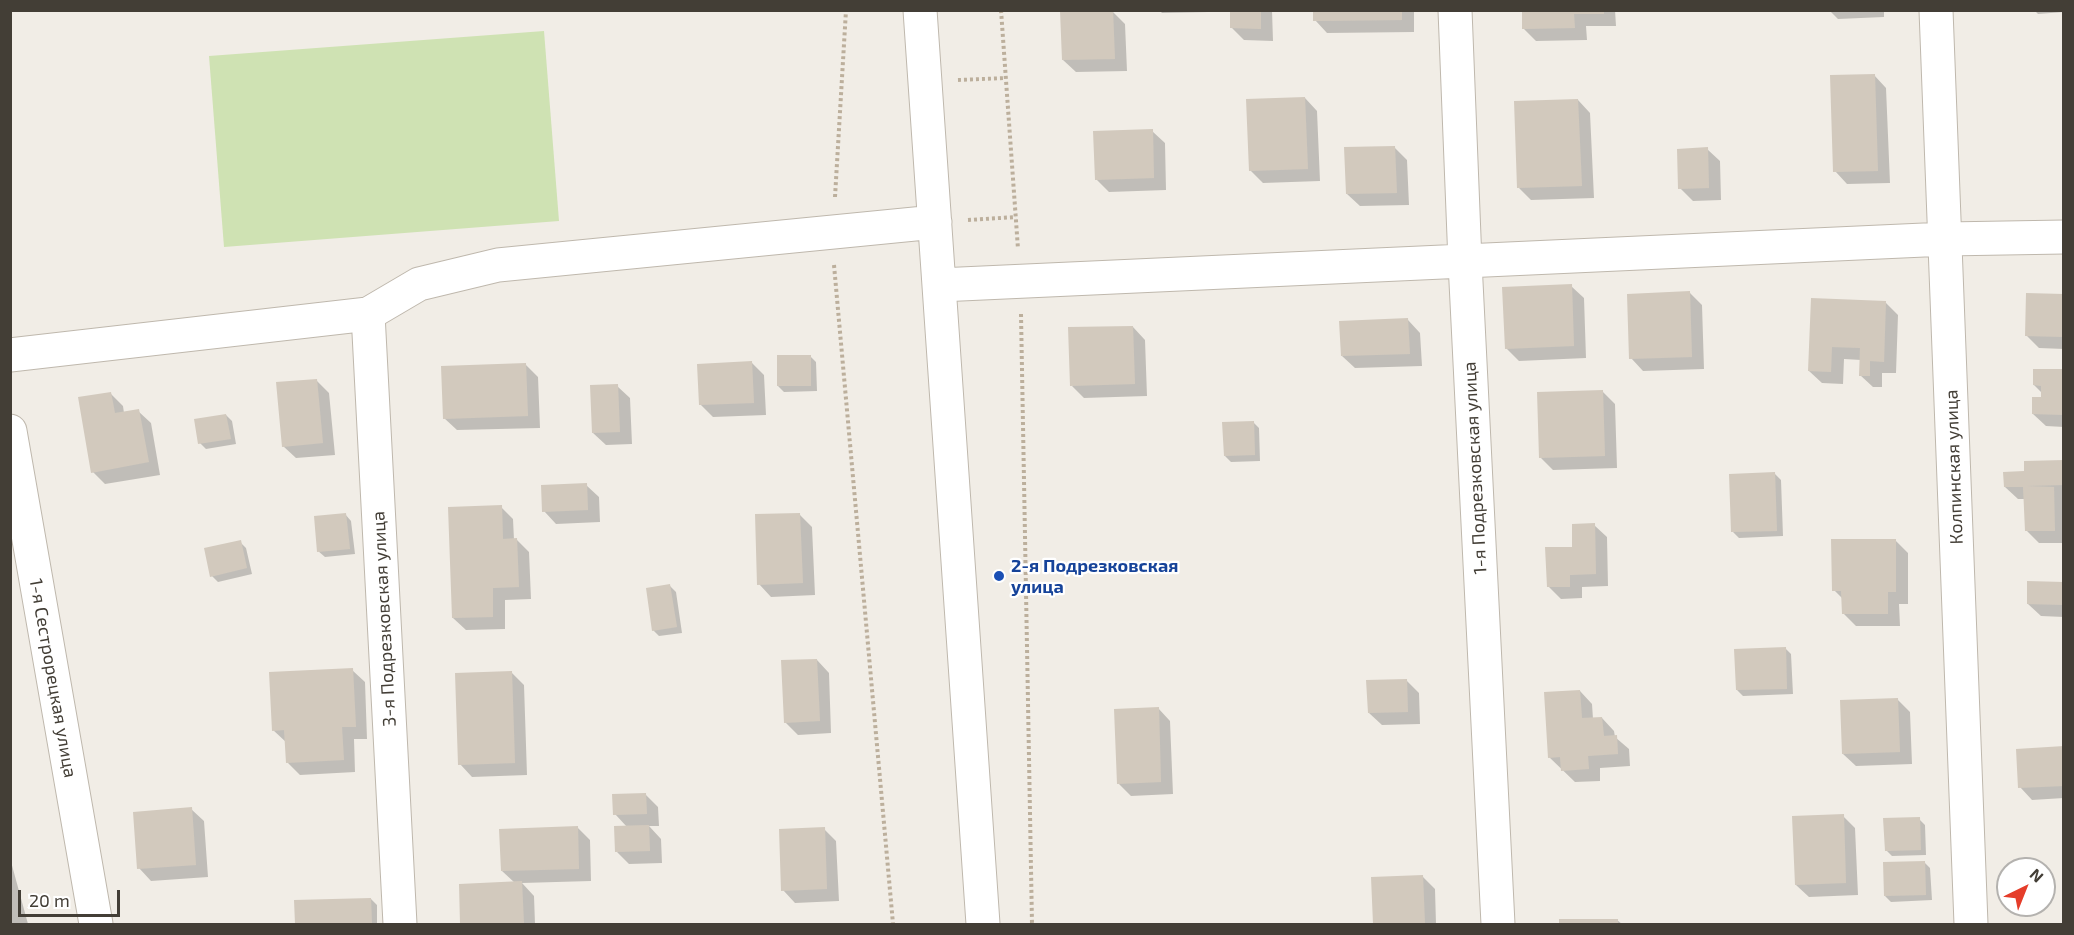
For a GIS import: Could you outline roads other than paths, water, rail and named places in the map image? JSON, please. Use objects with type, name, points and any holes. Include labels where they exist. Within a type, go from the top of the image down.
[{"type":"street","points":[[920,10],[983,924]]},
{"type":"street","name":"1-я Подрезковская улица","points":[[1455,10],[1465,262],[1498,924]]},
{"type":"street","name":"Колпинская улица","points":[[1936,10],[1971,924]]},
{"type":"street","points":[[10,355],[368,314],[419,284],[498,265],[935,222]]},
{"type":"street","points":[[939,285],[1946,239],[2064,237]]},
{"type":"street","name":"3-я Подрезковская улица","points":[[368,314],[400,924]]},
{"type":"street","name":"1-я Сестрорецкая улица","points":[[10,431],[96,924]]},
{"type":"place","name":"2-я Подрезковская улица","points":[[999,576]]}]
